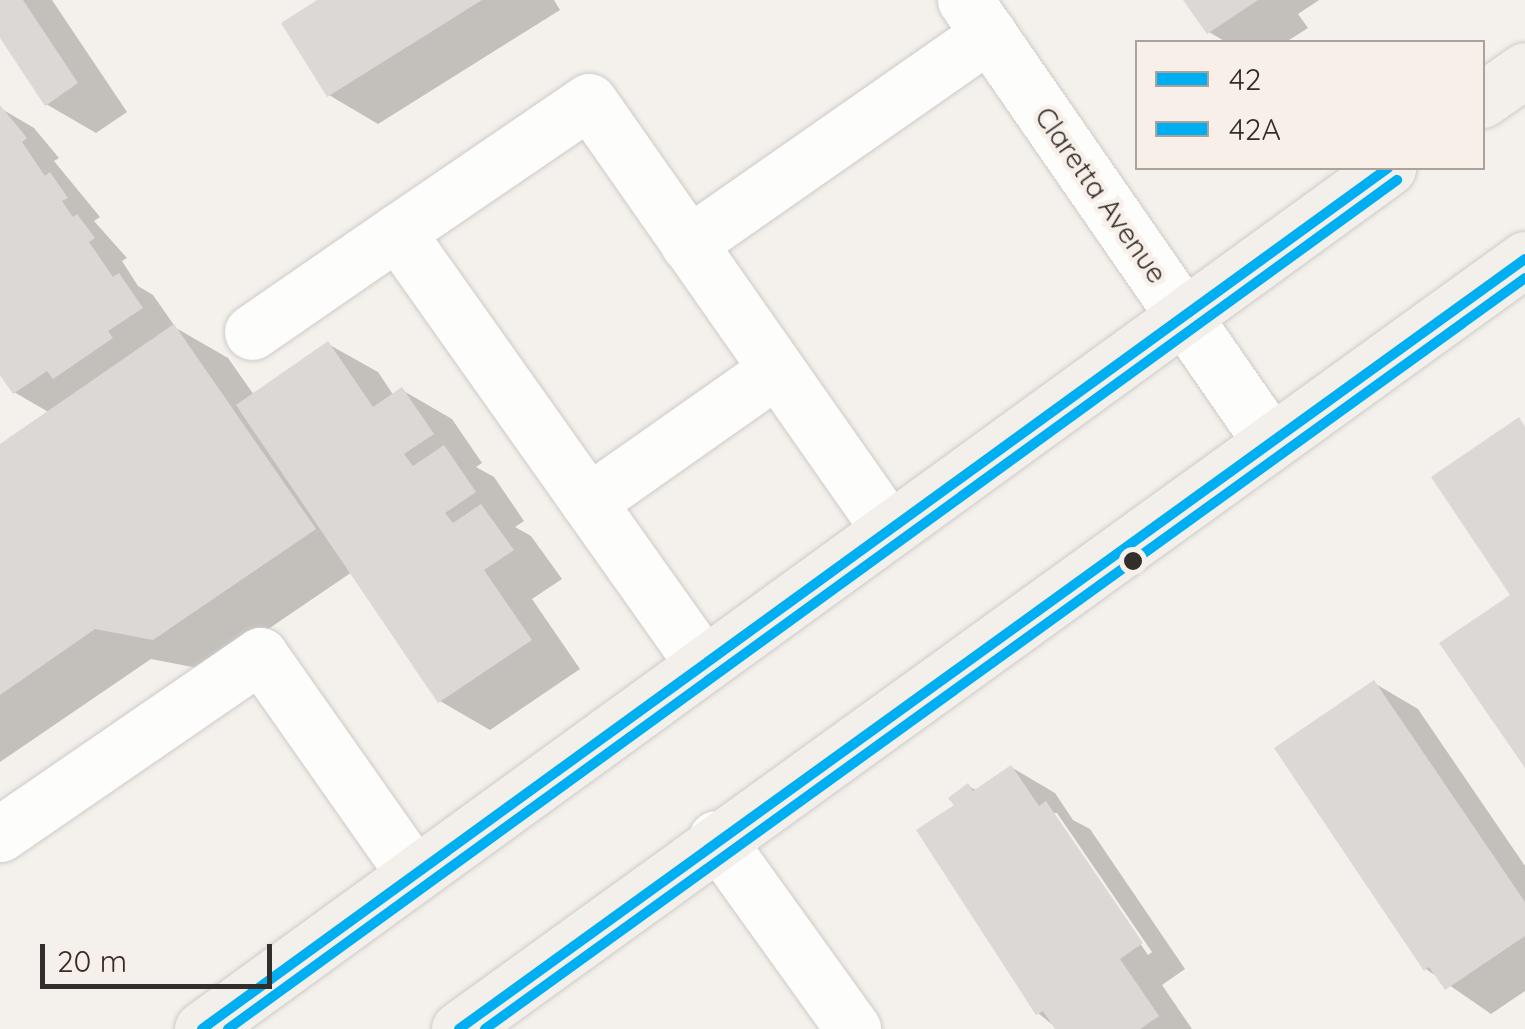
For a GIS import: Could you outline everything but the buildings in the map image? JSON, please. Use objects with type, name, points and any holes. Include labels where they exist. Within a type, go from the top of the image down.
[{"type":"main road","points":[[1485,98],[1525,70]]},
{"type":"main road","points":[[202,1029],[1183,312],[1385,170]]},
{"type":"main road","points":[[459,1029],[716,838],[1525,259]]},
{"type":"street","points":[[688,244],[977,17]]},
{"type":"street","name":"Claretta Avenue","points":[[977,17],[1270,441]]},
{"type":"street","points":[[252,332],[589,101],[888,528]]},
{"type":"street","points":[[397,232],[703,664]]},
{"type":"street","points":[[588,502],[776,370]]},
{"type":"street","points":[[0,834],[260,655],[414,874]]},
{"type":"street","points":[[716,838],[852,1029]]},
{"type":"transit line","name":"42","points":[[202,1029],[1385,170]]},
{"type":"transit line","name":"42A","points":[[228,1029],[1397,180]]},
{"type":"transit line","name":"42","points":[[459,1029],[1525,259]]},
{"type":"transit line","name":"42A","points":[[485,1029],[1525,278]]}]
